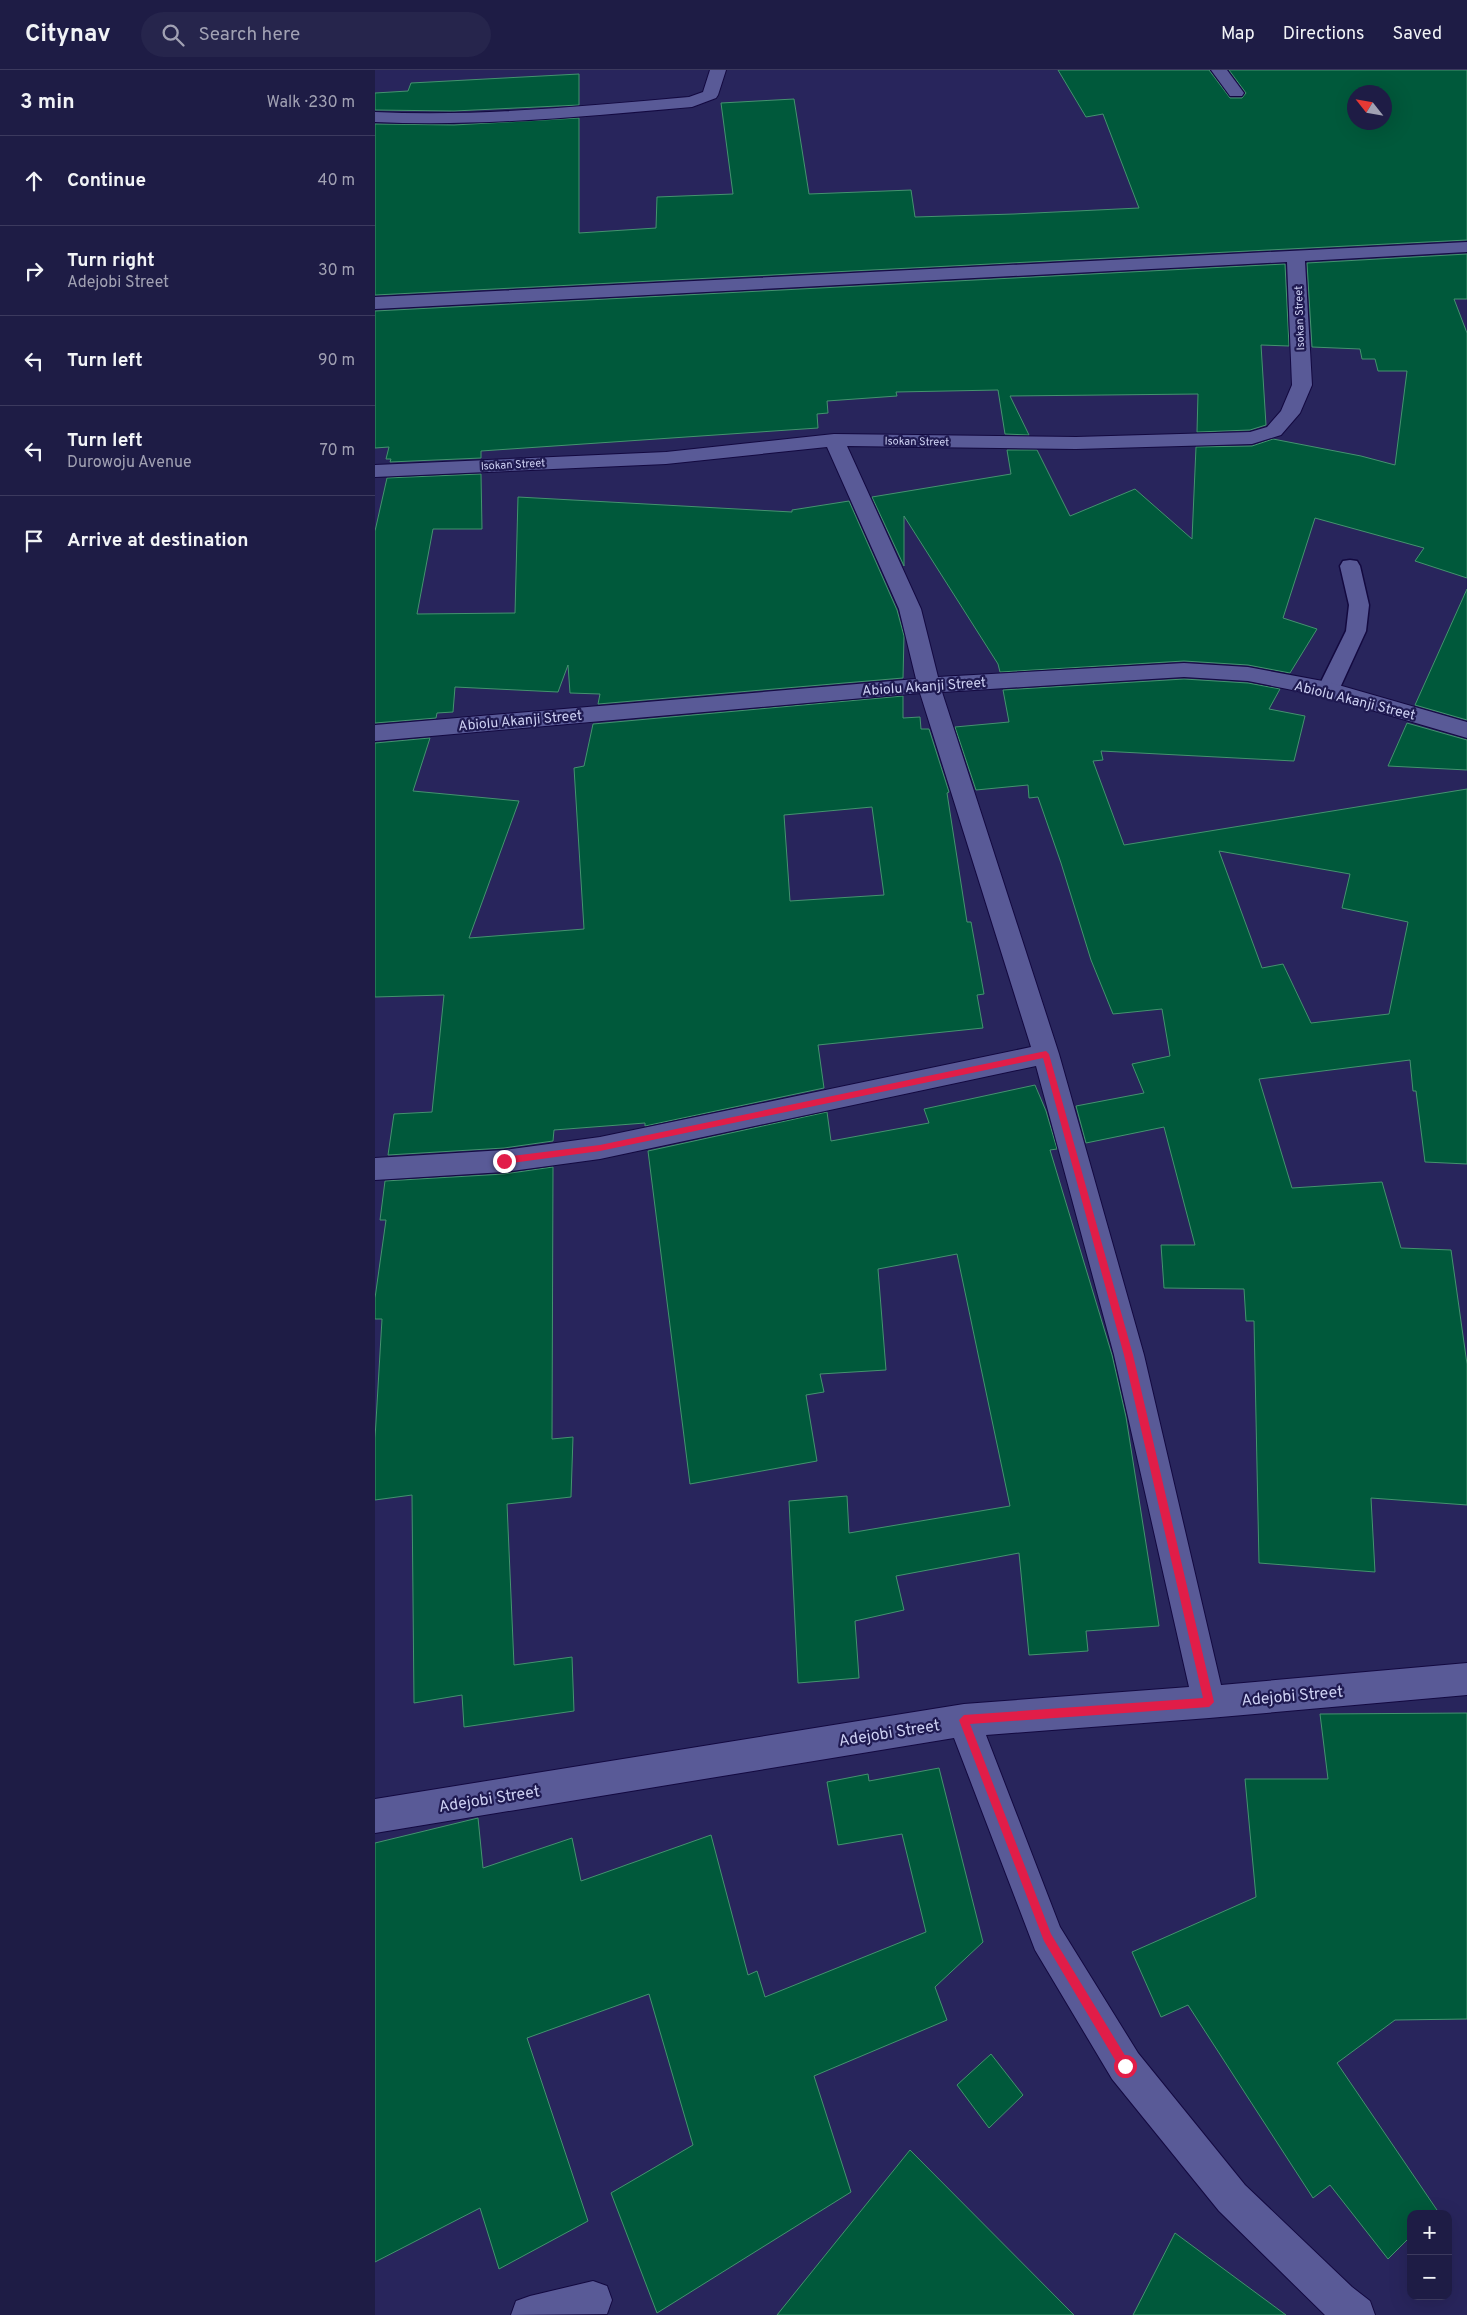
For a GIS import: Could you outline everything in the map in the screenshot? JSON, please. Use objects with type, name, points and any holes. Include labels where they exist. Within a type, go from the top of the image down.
[{"type":"street","points":[[375,117],[419,121],[464,120],[692,102],[710,95],[717,70]]},
{"type":"street","points":[[1219,70],[1236,93]]},
{"type":"street","points":[[375,303],[1467,247]]},
{"type":"street","name":"Isokan Street","points":[[375,470],[666,458],[834,440],[1076,443],[1252,438],[1274,431],[1290,413],[1302,385],[1296,255]]},
{"type":"street","points":[[834,440],[910,609],[929,685],[1046,1054],[1129,1355],[1209,1702]]},
{"type":"street","name":"Abiolu Akanji Street","points":[[375,733],[929,685],[1184,670],[1248,674],[1328,690],[1467,730]]},
{"type":"street","points":[[375,1169],[504,1161],[600,1148],[1046,1054]]},
{"type":"street","name":"Adejobi Street","points":[[375,1816],[964,1720],[1209,1702],[1467,1679]]},
{"type":"street","points":[[964,1720],[1047,1938],[1125,2066],[1232,2198],[1338,2301],[1355,2315]]},
{"type":"street","points":[[530,2315],[593,2300]]},
{"type":"lane","points":[[1328,690],[1356,631],[1359,605],[1350,566]]},
{"type":"building","points":[[1058,70],[1209,70],[1230,98],[1242,98],[1246,93],[1229,70],[1467,70],[1467,240],[375,295],[375,124],[454,125],[579,118],[579,233],[656,228],[657,197],[733,194],[721,103],[794,99],[809,194],[911,190],[915,217],[1139,208],[1103,114],[1086,117]]},
{"type":"building","points":[[579,74],[579,105],[454,111],[375,110],[375,93],[408,91],[411,83]]},
{"type":"building","points":[[1467,254],[1467,299],[1454,299],[1467,333],[1467,578],[1415,561],[1424,548],[1315,518],[1283,618],[1317,629],[1290,673],[1248,665],[1184,661],[1000,672],[998,664],[904,516],[904,566],[872,497],[1011,474],[1007,450],[1037,450],[1070,516],[1135,489],[1192,539],[1196,447],[1252,446],[1273,439],[1361,456],[1395,465],[1407,371],[1378,371],[1375,359],[1362,359],[1360,349],[1312,347],[1307,263]]},
{"type":"building","points":[[1285,264],[1289,346],[1261,345],[1266,425],[1250,430],[1197,432],[1198,394],[1010,396],[1029,435],[1005,434],[998,390],[896,392],[897,396],[827,401],[828,413],[817,414],[818,428],[481,451],[481,458],[390,462],[391,459],[386,459],[389,447],[375,448],[375,311]]},
{"type":"building","points":[[481,474],[482,529],[433,529],[417,614],[515,613],[518,497],[792,512],[792,510],[849,501],[897,610],[904,636],[903,678],[598,704],[600,694],[570,693],[568,665],[558,692],[455,687],[453,712],[437,713],[436,718],[375,723],[375,531],[387,478]]},
{"type":"building","points":[[1467,589],[1467,720],[1415,705]]},
{"type":"building","points":[[1184,679],[1248,683],[1280,689],[1269,709],[1305,716],[1294,761],[1101,751],[1103,760],[1093,761],[1124,845],[1467,789],[1467,1164],[1425,1162],[1416,1091],[1413,1091],[1410,1060],[1259,1079],[1292,1188],[1382,1182],[1401,1248],[1451,1250],[1467,1364],[1467,1505],[1371,1498],[1375,1572],[1259,1563],[1254,1321],[1246,1321],[1244,1289],[1164,1288],[1161,1245],[1195,1245],[1164,1127],[1086,1143],[1076,1106],[1144,1093],[1132,1064],[1170,1056],[1162,1009],[1113,1014],[1091,960],[1038,797],[1029,798],[1028,785],[976,790],[955,727],[1009,722],[1003,690]],"holes":[[[1219,851],[1350,874],[1342,908],[1408,922],[1389,1014],[1311,1023],[1283,964],[1262,968]]]},
{"type":"building","points":[[903,696],[903,718],[920,717],[921,729],[929,729],[949,792],[947,793],[967,922],[971,922],[984,994],[977,995],[983,1028],[818,1045],[824,1088],[645,1126],[645,1123],[554,1130],[553,1141],[504,1148],[388,1155],[394,1114],[432,1112],[444,995],[375,997],[375,743],[430,738],[413,791],[519,801],[469,938],[584,929],[574,768],[584,766],[593,724]],"holes":[[[872,807],[884,895],[790,901],[784,815]]]},
{"type":"building","points":[[1407,723],[1467,740],[1467,770],[1388,766]]},
{"type":"building","points":[[1035,1085],[1046,1111],[1057,1149],[1050,1150],[1112,1355],[1126,1417],[1159,1626],[1086,1631],[1088,1651],[1029,1655],[1019,1553],[896,1576],[904,1610],[855,1621],[859,1678],[798,1683],[789,1501],[847,1496],[849,1533],[1010,1506],[957,1254],[878,1269],[886,1370],[820,1374],[824,1392],[806,1395],[817,1461],[690,1484],[648,1151],[827,1112],[831,1141],[929,1123],[924,1109]]},
{"type":"building","points":[[553,1167],[552,1439],[573,1437],[571,1497],[507,1504],[514,1665],[572,1657],[574,1711],[464,1727],[462,1695],[414,1703],[412,1495],[375,1500],[375,1438],[382,1319],[375,1319],[375,1298],[386,1220],[380,1220],[385,1181],[504,1174]]},
{"type":"building","points":[[1467,1713],[1467,2019],[1395,2020],[1337,2063],[1437,2210],[1407,2210],[1407,2240],[1388,2259],[1330,2185],[1313,2198],[1188,2005],[1161,2017],[1132,1952],[1256,1897],[1245,1779],[1328,1779],[1320,1714]]},
{"type":"building","points":[[939,1768],[983,1942],[935,1987],[947,2020],[814,2076],[851,2192],[657,2313],[611,2193],[693,2145],[649,1994],[527,2038],[588,2221],[499,2269],[480,2208],[375,2262],[375,1843],[478,1818],[483,1868],[572,1838],[581,1881],[711,1835],[748,1975],[757,1971],[765,1997],[926,1932],[902,1834],[838,1845],[827,1782],[868,1774],[869,1781]]},
{"type":"building","points":[[991,2054],[1023,2095],[989,2128],[957,2085]]},
{"type":"building","points":[[910,2150],[1074,2315],[777,2315]]},
{"type":"building","points":[[1175,2233],[1286,2315],[1133,2315]]},
{"type":"route","points":[[504,1161],[600,1148],[1046,1054],[1129,1355],[1209,1702],[964,1720],[1047,1938],[1125,2066]]}]
